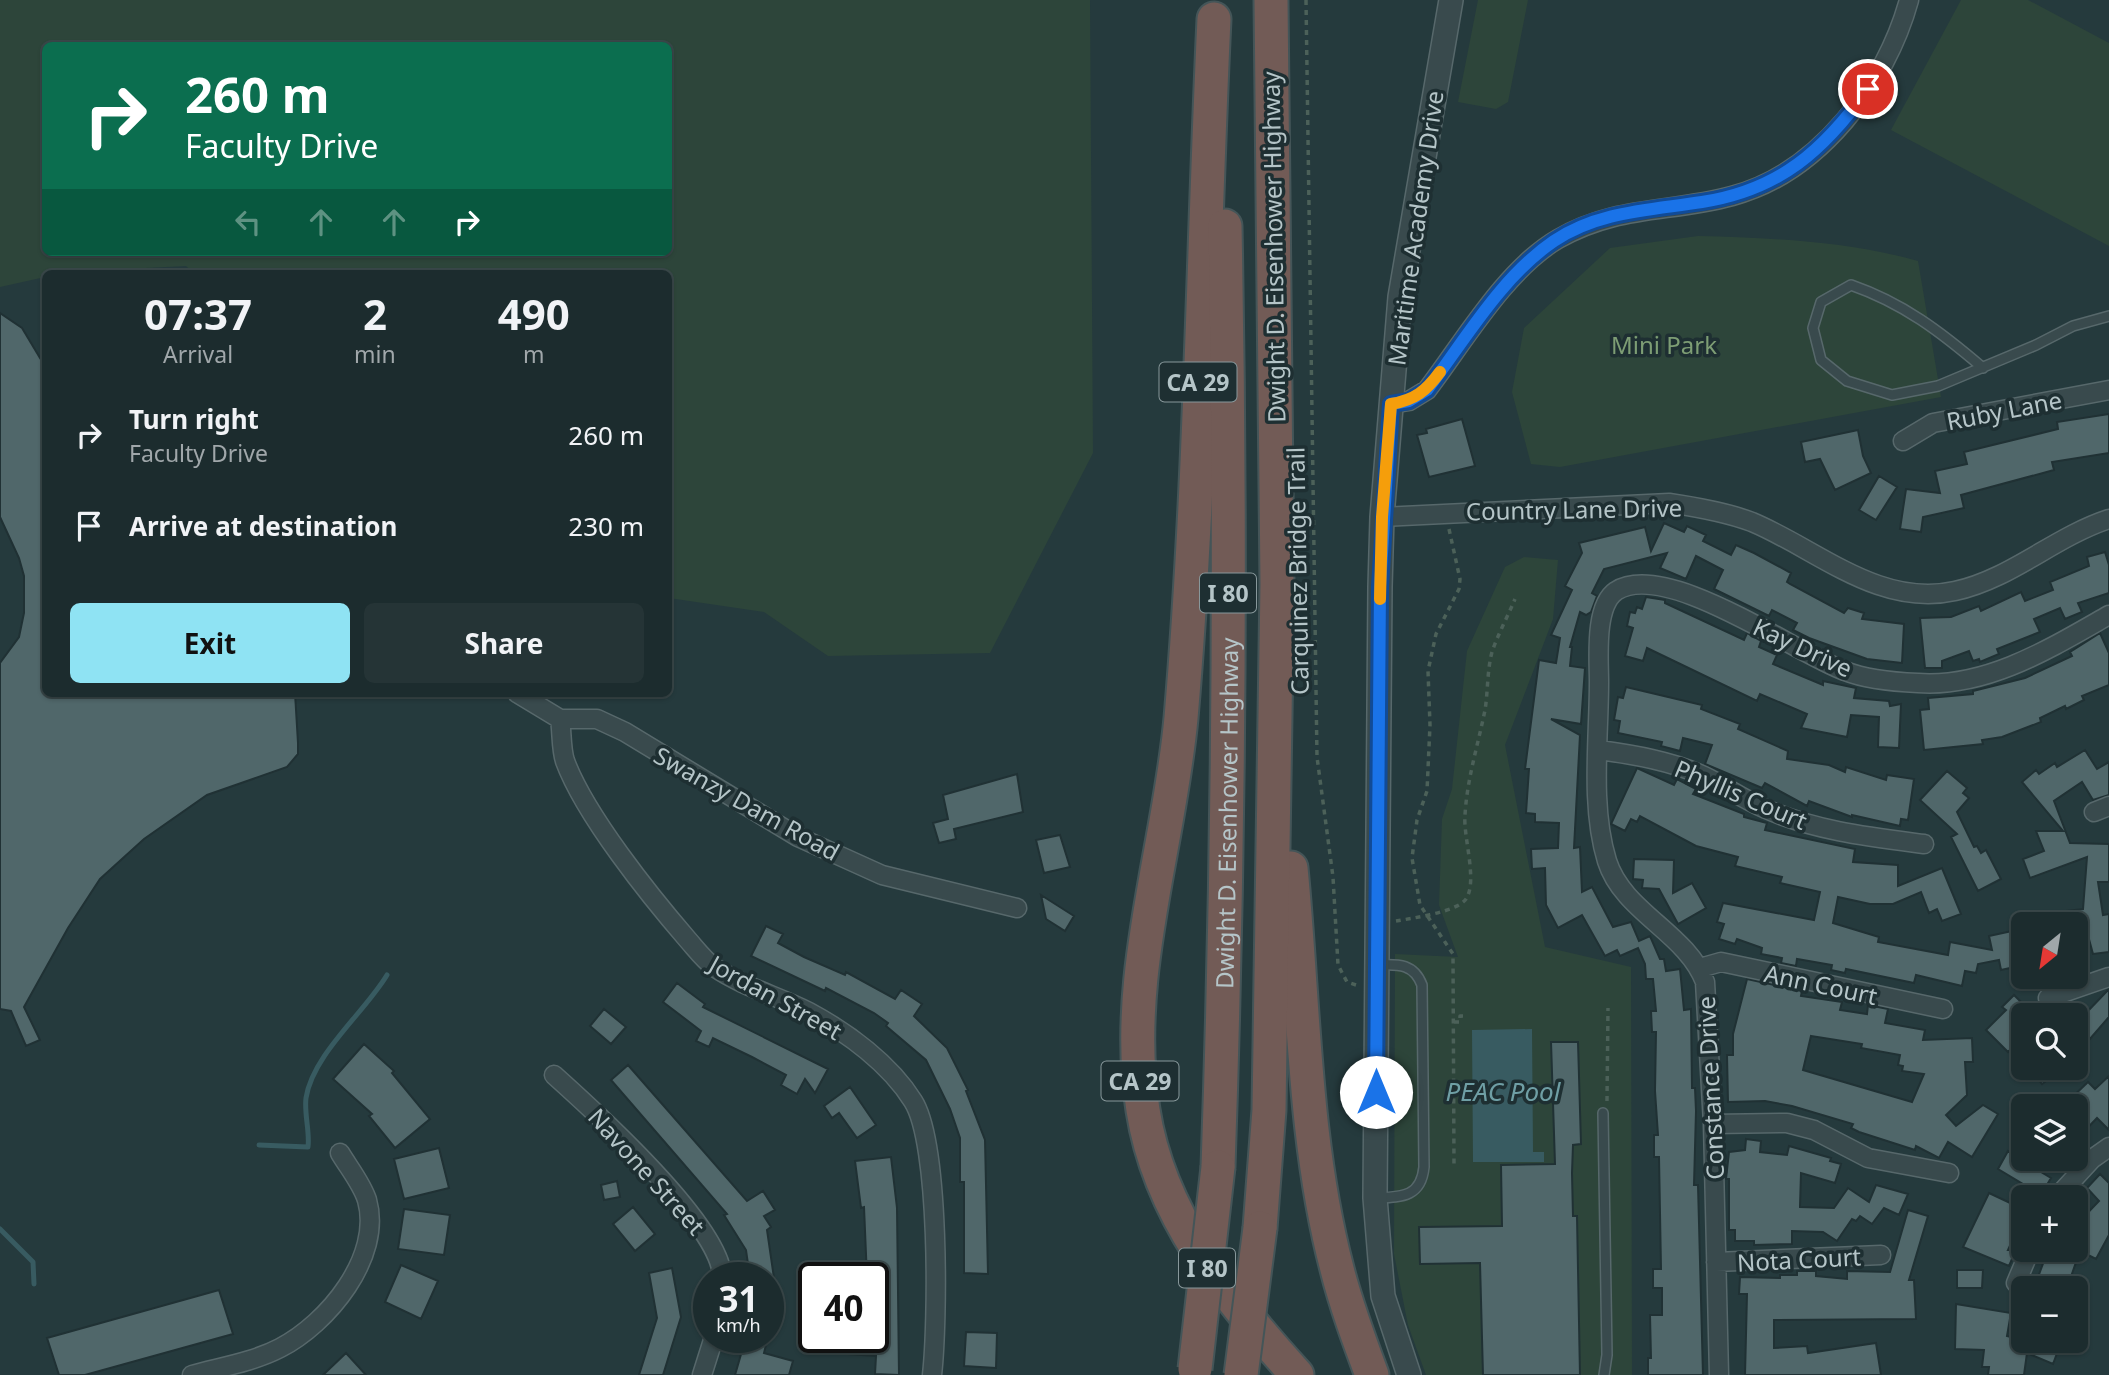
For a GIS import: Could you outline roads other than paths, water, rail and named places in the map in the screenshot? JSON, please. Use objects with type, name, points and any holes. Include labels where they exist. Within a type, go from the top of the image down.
[{"type":"highway","name":"Dwight D. Eisenhower Highway","points":[[1241,1375],[1260,1228],[1269,1110],[1277,584],[1271,0]]},
{"type":"highway","name":"Dwight D. Eisenhower Highway","points":[[1194,1373],[1218,1167],[1226,967],[1228,407],[1225,209],[1213,9]]},
{"type":"highway","name":"CA 29","points":[[1213,9],[1181,715],[1138,1005],[1138,1057],[1143,1111],[1154,1157],[1172,1206],[1188,1237],[1226,1292],[1297,1375]]},
{"type":"highway","points":[[1274,712],[1301,967],[1304,1040],[1322,1195],[1336,1267],[1372,1375]]},
{"type":"street","name":"Maritime Academy Drive","points":[[1409,1375],[1383,1296],[1375,1198],[1382,517],[1400,297],[1451,0]]},
{"type":"street","points":[[1391,404],[1409,401],[1427,390],[1509,283],[1555,241],[1578,228],[1616,215],[1732,196],[1776,179],[1813,155],[1868,89],[1909,0]]},
{"type":"street","name":"Ruby Lane","points":[[1903,441],[1933,423],[2109,390]]},
{"type":"street","name":"Country Lane Drive","points":[[1382,517],[1644,503],[1703,508],[1752,522],[1860,579],[1925,593],[1952,592],[1989,582],[2042,549],[2109,519]]},
{"type":"street","name":"Kay Drive","points":[[1616,592],[1636,586],[1659,586],[1707,600],[1846,672],[1918,684],[1948,682],[2018,664],[2109,615]]},
{"type":"street","name":"Constance Drive","points":[[1616,592],[1605,607],[1600,624],[1600,833],[1615,881],[1700,968],[1705,982],[1713,1124],[1719,1375]]},
{"type":"street","points":[[524,697],[561,719]]},
{"type":"street","name":"Swanzy Dam Road","points":[[561,719],[597,719],[625,732],[798,837],[882,875],[1017,908]]},
{"type":"street","name":"Jordan Street","points":[[561,719],[564,759],[585,802],[648,890],[711,966],[747,986],[809,1012],[861,1046],[899,1082],[915,1104],[925,1134],[932,1186],[932,1375]]},
{"type":"street","name":"Phyllis Court","points":[[1599,750],[1663,761],[1702,776],[1765,809],[1804,823],[1852,834],[1924,844]]},
{"type":"street","name":"Ann Court","points":[[1700,968],[1721,962],[1943,1009]]},
{"type":"street","points":[[2048,998],[2109,977]]},
{"type":"street","name":"Navone Street","points":[[554,1075],[616,1131],[699,1225],[720,1262]]},
{"type":"street","points":[[1713,1124],[1787,1123],[1814,1130],[1868,1158],[1896,1166],[1949,1172]]},
{"type":"street","points":[[2068,1185],[2092,1158],[2109,1147]]},
{"type":"street","points":[[192,1375],[256,1359],[280,1348],[305,1333],[339,1298],[364,1253],[370,1220],[366,1198],[340,1153]]},
{"type":"street","name":"Nota Court","points":[[1716,1262],[1881,1255]]},
{"type":"street","points":[[702,1375],[709,1353]]},
{"type":"lane","points":[[1983,368],[1943,334],[1887,298],[1851,285],[1821,302],[1813,328],[1821,360],[1847,381],[1892,395],[1938,386],[1983,368],[2073,326],[2109,316]]},
{"type":"lane","points":[[1375,1198],[1411,1194],[1419,1187],[1424,1167],[1422,985],[1414,971],[1406,966],[1377,975]]},
{"type":"lane","points":[[1603,1113],[1604,1375]]},
{"type":"water","name":"PEAC Pool","points":[[1532,1029],[1533,1152],[1544,1152],[1544,1162],[1473,1162],[1472,1030]]},
{"type":"waterway","points":[[259,1145],[308,1147],[306,1098],[311,1082],[329,1050],[387,975]]},
{"type":"waterway","points":[[0,1229],[33,1262],[34,1284]]},
{"type":"park label","name":"Mini Park","points":[[1664,344]]}]
